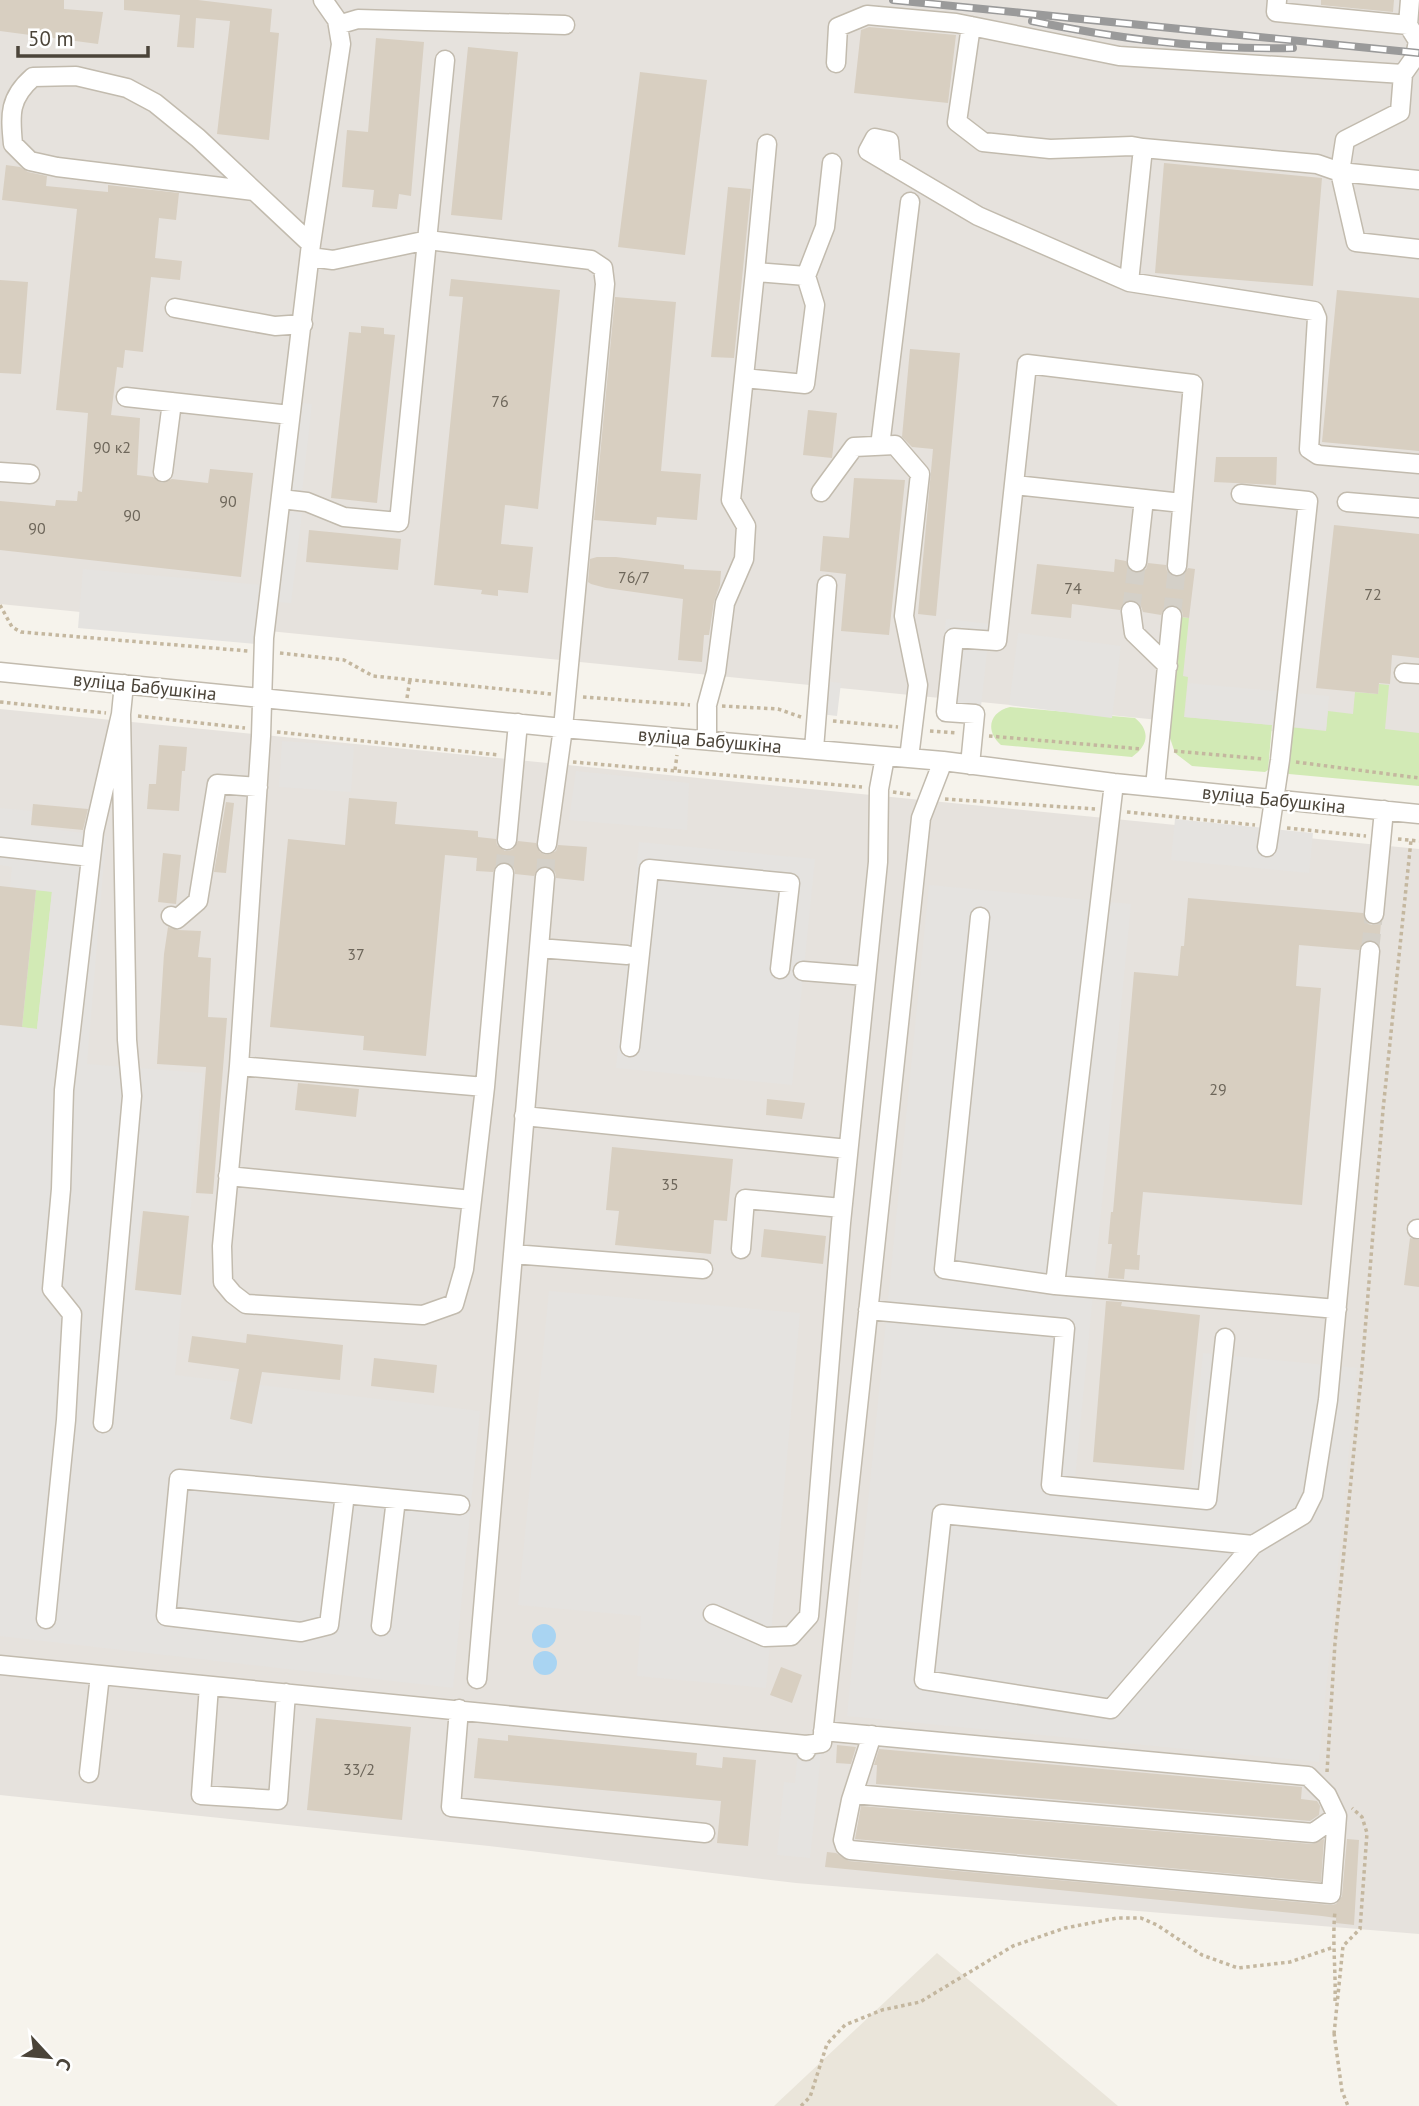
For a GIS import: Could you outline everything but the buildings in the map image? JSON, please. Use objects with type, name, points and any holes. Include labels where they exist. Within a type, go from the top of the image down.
[{"type":"street","points":[[321,0],[337,20],[341,44],[310,250],[264,638],[258,787],[239,1066],[222,1246],[223,1282],[246,1304],[423,1315],[454,1304],[464,1269],[485,1087],[504,873]]},
{"type":"street","points":[[1277,0],[1276,12],[1408,24]]},
{"type":"street","points":[[1410,0],[1408,24],[1418,41],[1415,57],[1404,75],[1400,112],[1345,140],[1340,172],[1356,242],[1419,249]]},
{"type":"street","points":[[836,63],[838,27],[867,15],[971,26],[1119,56],[1404,75]]},
{"type":"street","points":[[338,25],[358,19],[565,25]]},
{"type":"street","points":[[971,26],[957,122],[983,142],[1049,149],[1143,148],[1317,164],[1340,172],[1419,180]]},
{"type":"street","points":[[281,499],[307,502],[344,517],[398,522],[445,60]]},
{"type":"street","points":[[254,191],[57,167],[30,161],[13,144],[10,114],[19,90],[33,76],[76,76],[127,88],[166,112],[198,138],[254,191],[310,250],[333,260],[428,240],[591,260],[603,268],[605,284],[563,728],[547,844]]},
{"type":"street","points":[[707,740],[707,705],[716,671],[726,603],[744,559],[746,526],[731,499],[767,145]]},
{"type":"street","points":[[1129,282],[1143,148]]},
{"type":"street","points":[[744,379],[805,384],[814,305],[806,276],[825,227],[832,163]]},
{"type":"street","points":[[891,164],[978,216],[1129,282],[1314,311],[1317,318],[1309,449],[1318,455],[1419,464]]},
{"type":"street","points":[[880,446],[910,202]]},
{"type":"street","points":[[755,272],[806,276]]},
{"type":"street","points":[[175,307],[275,326],[303,324]]},
{"type":"street","points":[[970,765],[975,714],[946,712],[954,638],[997,642],[1027,364],[1193,384],[1177,566]]},
{"type":"street","points":[[126,397],[290,415]]},
{"type":"street","points":[[163,472],[172,402]]},
{"type":"street","points":[[821,492],[854,447],[895,446],[920,474],[904,616],[918,685],[909,758]]},
{"type":"street","points":[[0,472],[30,474]]},
{"type":"street","points":[[1015,485],[1182,503]]},
{"type":"street","points":[[1241,494],[1308,501],[1280,760],[1267,847]]},
{"type":"street","points":[[1136,562],[1144,499]]},
{"type":"street","points":[[1348,502],[1419,508]]},
{"type":"street","points":[[814,749],[827,585]]},
{"type":"street","points":[[1131,611],[1134,634],[1168,666]]},
{"type":"street","points":[[1155,787],[1172,616]]},
{"type":"street","name":"вуліца Бабушкіна","points":[[0,671],[563,728],[943,761],[1114,783],[1419,814]]},
{"type":"street","points":[[103,1423],[132,1096],[127,1041],[121,714],[124,684]]},
{"type":"street","points":[[47,1619],[66,1420],[72,1314],[52,1289],[61,1189],[64,1090],[94,832],[121,714]]},
{"type":"street","points":[[507,840],[518,723]]},
{"type":"street","points":[[713,1614],[765,1637],[791,1636],[809,1616],[842,1209],[878,862],[879,789],[886,757]]},
{"type":"street","points":[[0,1665],[459,1710],[806,1748],[822,1743],[921,818],[943,761]]},
{"type":"street","points":[[1055,1284],[1114,783]]},
{"type":"street","points":[[171,916],[177,919],[198,901],[217,784],[258,787]]},
{"type":"street","points":[[1374,914],[1384,810]]},
{"type":"street","points":[[0,847],[91,857]]},
{"type":"street","points":[[630,1047],[649,869],[790,883],[780,969]]},
{"type":"street","points":[[477,1679],[545,877]]},
{"type":"street","points":[[980,917],[944,1269],[1055,1284],[1337,1309]]},
{"type":"street","points":[[539,947],[627,955]]},
{"type":"street","points":[[1253,1545],[942,1514],[924,1680],[1111,1709],[1253,1545],[1303,1515],[1313,1495],[1328,1400],[1370,951]]},
{"type":"street","points":[[803,971],[866,976]]},
{"type":"street","points":[[239,1066],[485,1087]]},
{"type":"street","points":[[524,1115],[848,1149]]},
{"type":"street","points":[[229,1176],[472,1199]]},
{"type":"street","points":[[740,1250],[745,1199],[842,1209]]},
{"type":"street","points":[[513,1254],[703,1269]]},
{"type":"street","points":[[868,1310],[1065,1328],[1052,1485],[1207,1500],[1225,1338]]},
{"type":"street","points":[[345,1494],[329,1625],[301,1632],[166,1616],[179,1479],[460,1504]]},
{"type":"street","points":[[381,1626],[396,1499]]},
{"type":"street","points":[[89,1773],[100,1675]]},
{"type":"street","points":[[209,1686],[201,1795],[278,1800],[286,1693]]},
{"type":"street","points":[[459,1710],[451,1807],[705,1833]]},
{"type":"street","points":[[823,1731],[1308,1776],[1341,1808]]},
{"type":"street","points":[[872,1735],[853,1794],[843,1840],[850,1850],[1331,1894],[1341,1808]]},
{"type":"street","points":[[853,1794],[1312,1833],[1341,1808]]},
{"type":"path","points":[[0,702],[456,752],[515,756]]},
{"type":"path","points":[[559,761],[879,789],[927,798],[1111,810],[1419,841]]},
{"type":"path","points":[[1326,1784],[1335,1643],[1383,1110],[1411,840]]},
{"type":"path","points":[[1334,2034],[1343,1946],[1360,1929],[1367,1833],[1362,1817],[1341,1808]]},
{"type":"path","points":[[1331,1894],[1335,1910],[1332,1934],[1336,1973],[1334,2034],[1342,2091],[1348,2106]]},
{"type":"path","points":[[801,2106],[810,2097],[827,2044],[845,2025],[882,2010],[920,2003],[1013,1946],[1065,1928],[1117,1918],[1141,1919],[1157,1925],[1202,1955],[1238,1968],[1290,1962],[1334,1947]]},
{"type":"shaded area","points":[[0,0],[1419,0],[1419,746],[0,604]]},
{"type":"shaded area","points":[[297,402],[312,404],[302,491],[287,489]]},
{"type":"shaded area","points":[[288,511],[302,513],[291,603],[277,602]]},
{"type":"shaded area","points":[[83,569],[262,585],[257,644],[78,628]]},
{"type":"shaded area","points":[[946,619],[990,624],[980,716],[936,711]]},
{"type":"shaded area","points":[[1018,633],[1121,646],[1112,718],[1009,705]]},
{"type":"shaded area","points":[[824,681],[841,683],[837,716],[820,714]]},
{"type":"shaded area","points":[[1188,683],[1329,696],[1326,730],[1185,717]]},
{"type":"shaded area","points":[[0,709],[1419,849],[1419,1934],[796,1883],[489,1846],[0,1795]]},
{"type":"shaded area","points":[[282,741],[354,746],[351,792],[279,787]]},
{"type":"shaded area","points":[[576,771],[689,783],[687,830],[569,820]]},
{"type":"shaded area","points":[[0,808],[32,811],[31,826],[106,836],[87,1064],[203,1073],[190,1215],[141,1211],[133,1290],[182,1295],[175,1375],[480,1411],[453,1688],[0,1636],[0,1025],[37,1029],[52,892],[10,887],[12,867],[0,865]]},
{"type":"shaded area","points":[[1175,819],[1313,833],[1309,873],[1171,860]]},
{"type":"shaded area","points":[[639,842],[815,859],[792,1085],[616,1068]]},
{"type":"shaded area","points":[[929,885],[1131,904],[1075,1479],[1189,1490],[1203,1353],[1357,1368],[1319,1762],[847,1716]]},
{"type":"shaded area","points":[[549,1291],[800,1313],[766,1688],[637,1676],[641,1616],[518,1605]]},
{"type":"shaded area","points":[[798,1752],[821,1754],[810,1858],[777,1855],[784,1782],[795,1783]]},
{"type":"shaded area","points":[[937,1953],[1118,2106],[774,2106]]},
{"type":"green space","points":[[1181,617],[1189,618],[1183,676],[1188,677],[1184,717],[1272,725],[1268,770],[1265,772],[1192,766],[1175,753],[1169,735]]},
{"type":"green space","points":[[1379,684],[1389,685],[1385,729],[1419,733],[1419,786],[1289,774],[1285,771],[1290,727],[1326,731],[1328,711],[1353,714],[1355,692],[1378,694]]},
{"type":"green space","points":[[1010,707],[1135,718],[1144,728],[1146,738],[1132,757],[1001,745],[993,734],[992,723],[997,713]]},
{"type":"green space","points":[[36,890],[52,891],[37,1029],[22,1027]]},
{"type":"water","points":[[544,1624],[555,1631],[556,1636],[549,1647],[544,1648],[533,1641],[532,1636],[539,1625]]},
{"type":"water","points":[[545,1651],[556,1658],[557,1663],[550,1674],[545,1675],[534,1668],[533,1663],[540,1652]]},
{"type":"tunnel","points":[[1131,611],[1137,562]]},
{"type":"tunnel","points":[[1172,616],[1177,566]]},
{"type":"tunnel","points":[[504,873],[507,840]]},
{"type":"tunnel","points":[[545,877],[547,844]]},
{"type":"tunnel","points":[[1370,951],[1374,914]]},
{"type":"railway","points":[[893,0],[1419,53]]},
{"type":"railway","points":[[1032,21],[1162,42],[1293,48]]}]
